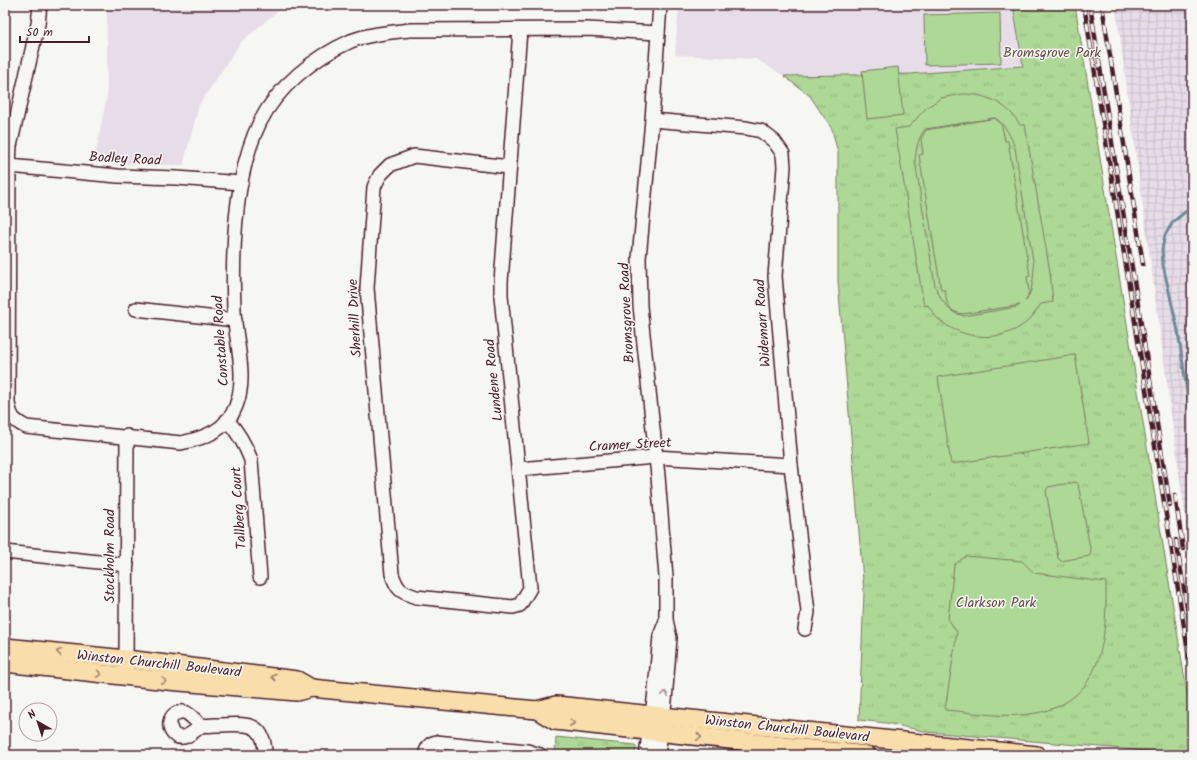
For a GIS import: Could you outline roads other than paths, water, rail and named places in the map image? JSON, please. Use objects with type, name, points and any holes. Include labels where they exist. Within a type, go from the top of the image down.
[{"type":"main road","name":"Winston Churchill Boulevard","points":[[5,647],[126,659],[297,680],[311,688]]},
{"type":"main road","name":"Winston Churchill Boulevard","points":[[5,663],[126,677],[297,692],[311,688],[537,710],[556,705],[1037,755]]},
{"type":"main road","name":"Winston Churchill Boulevard","points":[[537,710],[555,721],[867,755]]},
{"type":"street","name":"Constable Road","points":[[40,5],[38,24],[10,146],[8,403],[10,414],[16,422],[26,427],[127,436],[181,443],[200,439],[214,432],[227,420],[236,407],[242,382],[235,320],[233,278],[234,246],[241,183],[248,152],[260,122],[276,97],[299,74],[325,55],[352,41],[384,33],[410,30],[587,29],[658,33]]},
{"type":"street","name":"Bromsgrove Road","points":[[655,733],[670,638],[666,620],[666,577],[640,306],[639,258],[652,120],[660,5]]},
{"type":"street","name":"Lundene Road","points":[[402,592],[416,597],[513,607],[520,605],[530,588],[501,296],[509,167],[520,30]]},
{"type":"street","name":"Widemarr Road","points":[[652,120],[746,128],[761,131],[774,141],[782,154],[784,167],[775,276],[791,465],[808,612],[805,629]]},
{"type":"street","name":"Sherhill Drive","points":[[402,592],[395,584],[392,574],[367,288],[374,187],[380,175],[390,165],[414,156],[509,167]]},
{"type":"street","name":"Bodley Road","points":[[9,166],[118,176],[177,178],[241,183]]},
{"type":"street","points":[[136,308],[235,320]]},
{"type":"street","name":"Tallberg Court","points":[[227,420],[245,443],[252,460],[260,577]]},
{"type":"street","name":"Stockholm Road","points":[[126,677],[127,436]]},
{"type":"street","name":"Cramer Street","points":[[519,469],[655,457],[791,465]]},
{"type":"street","points":[[5,552],[127,565]]},
{"type":"street","points":[[202,725],[246,725],[256,728],[261,734],[265,743],[265,755]]},
{"type":"street","points":[[646,755],[655,733]]},
{"type":"street","points":[[655,733],[658,755]]},
{"type":"street","points":[[425,755],[426,748],[430,744],[436,742],[527,751],[540,755]]},
{"type":"waterway","points":[[1189,405],[1178,331],[1163,265],[1162,249],[1165,235],[1173,222],[1185,212],[1192,210]]},
{"type":"railway","points":[[1084,5],[1192,676]]},
{"type":"railway","points":[[1090,5],[1170,505]]},
{"type":"railway","points":[[1102,5],[1143,264]]},
{"type":"railway","points":[[1175,495],[1183,549]]},
{"type":"railway","points":[[1176,540],[1192,638]]},
{"type":"park label","name":"Bromsgrove Park","points":[[1052,53]]},
{"type":"park label","name":"Clarkson Park","points":[[996,603]]}]
